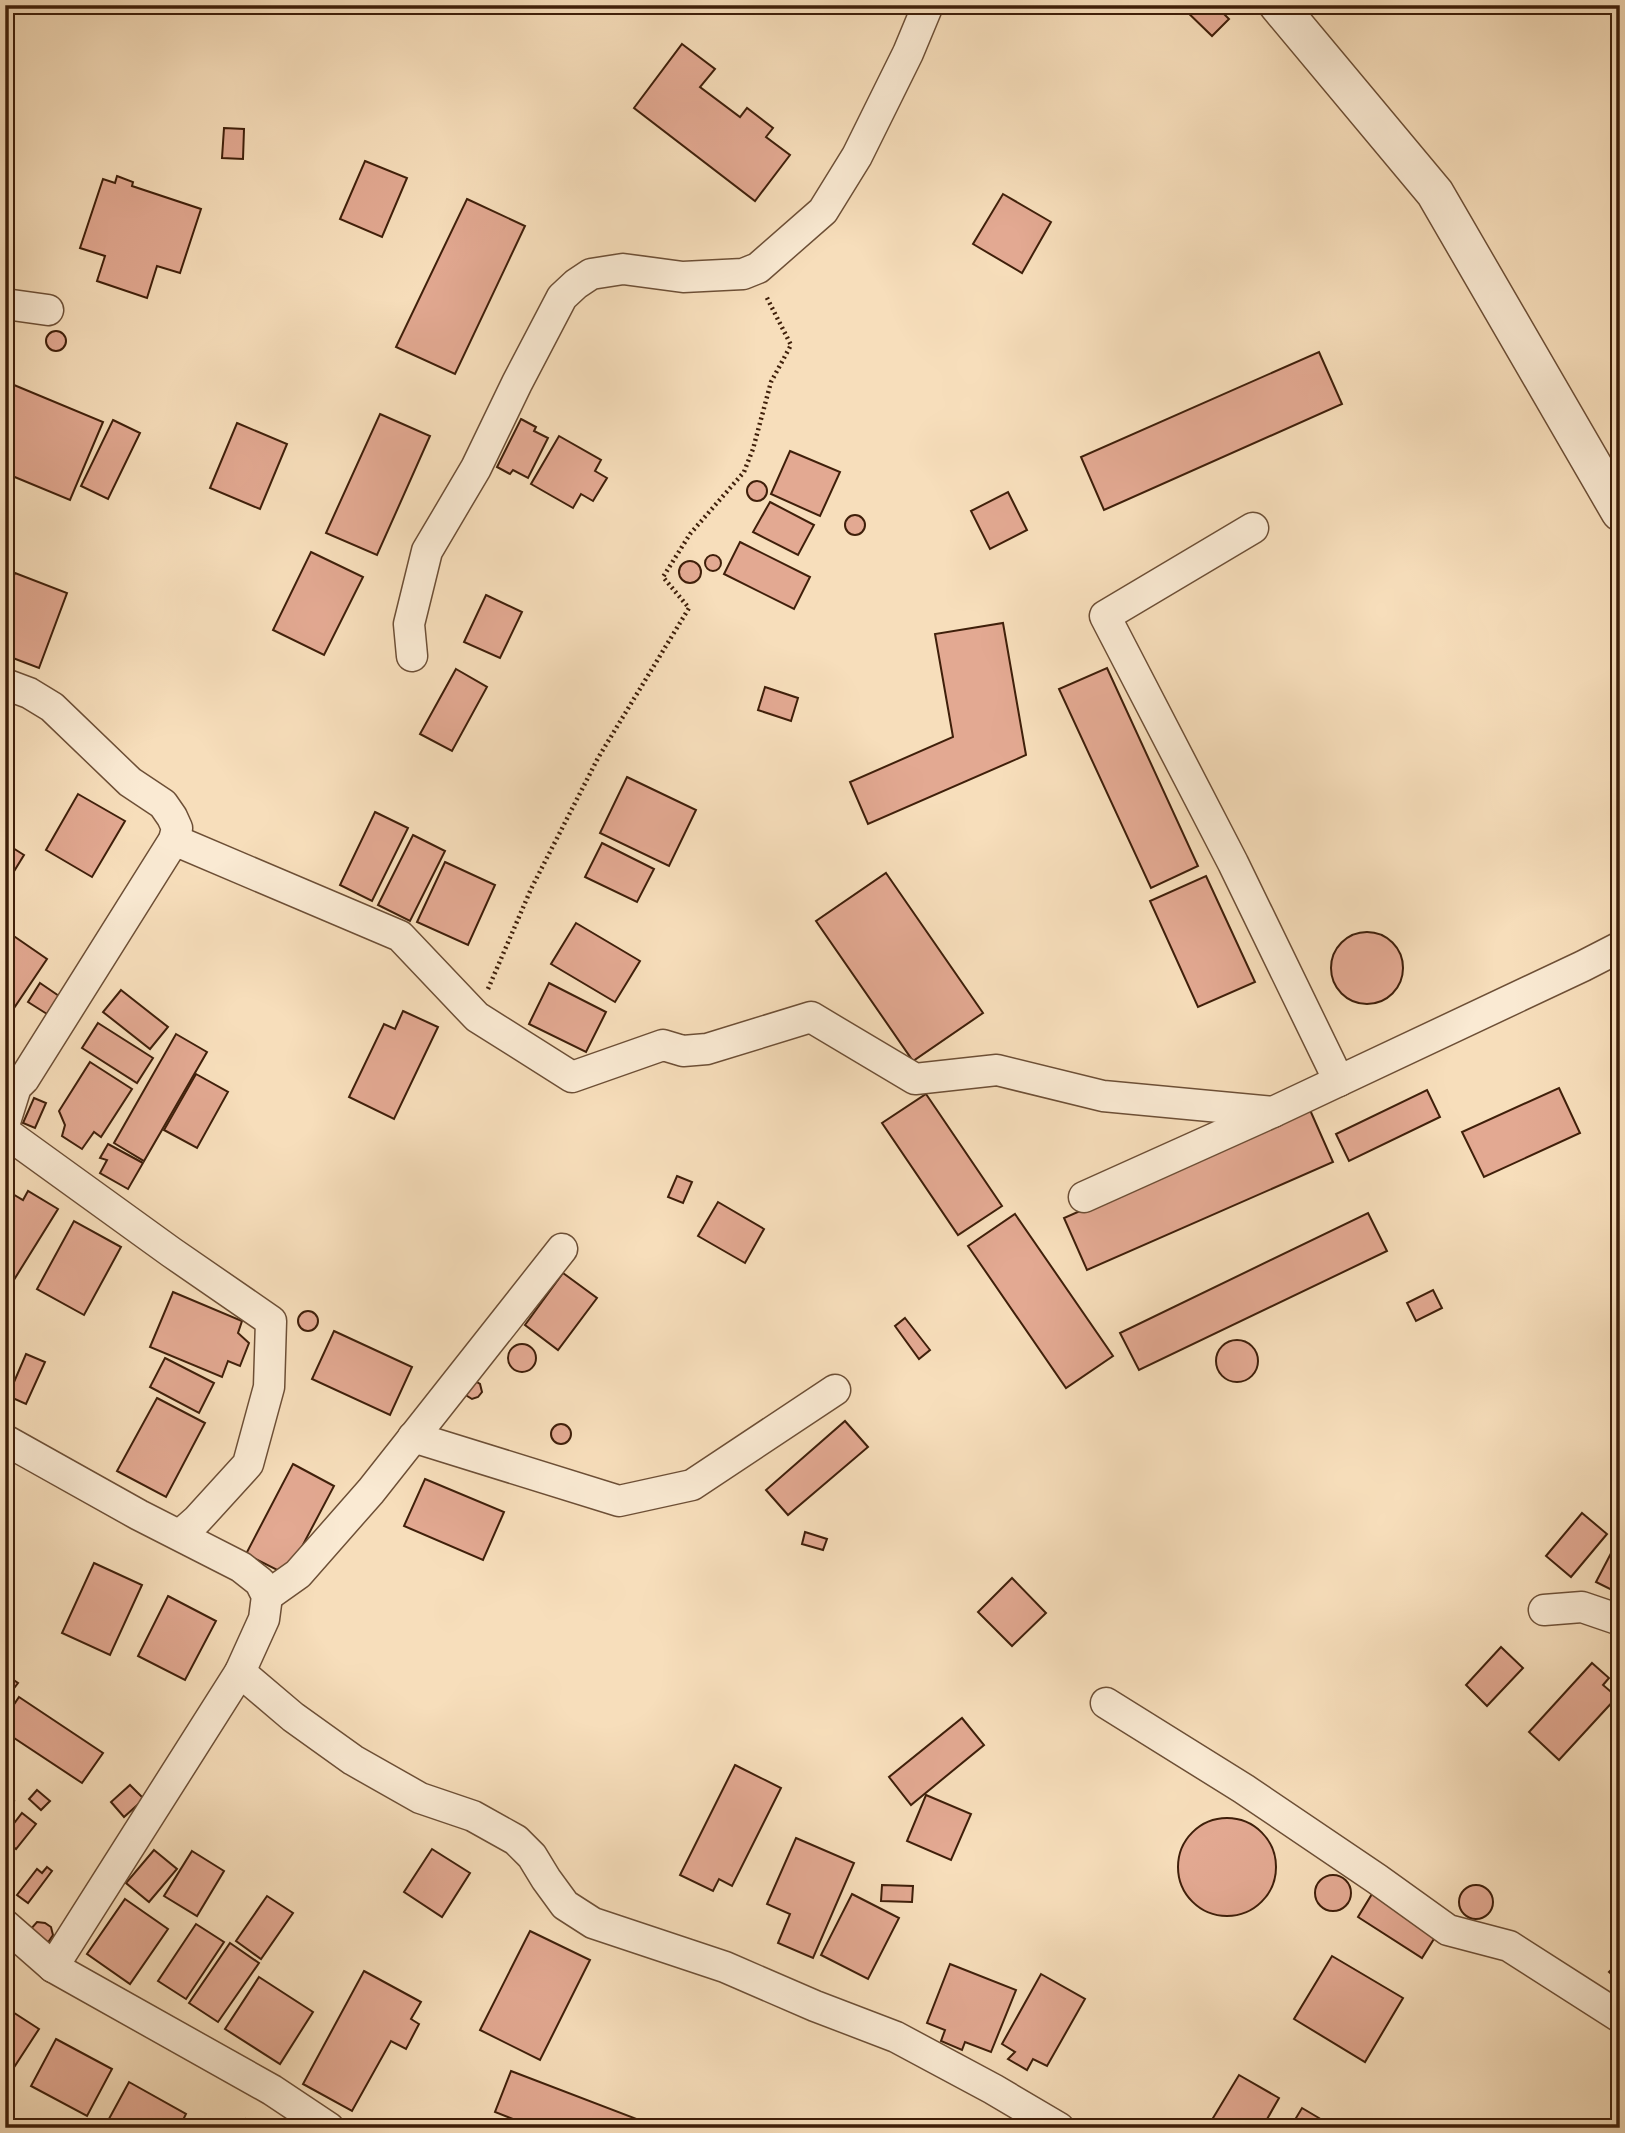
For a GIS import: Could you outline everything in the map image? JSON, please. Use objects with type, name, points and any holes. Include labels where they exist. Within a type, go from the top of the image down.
[{"type":"street","points":[[412,656],[409,624],[427,551],[476,468],[562,297],[591,274],[623,269],[683,277],[743,274],[758,268],[823,211],[857,156],[908,53],[928,5]]},
{"type":"street","points":[[1278,5],[1435,193],[1620,512]]},
{"type":"street","points":[[5,304],[48,310]]},
{"type":"street","points":[[1253,528],[1105,616],[1233,863],[1339,1081]]},
{"type":"street","points":[[5,684],[29,693],[51,707],[130,782],[163,804],[177,828],[174,840],[16,1087],[5,1122]]},
{"type":"street","points":[[174,840],[400,936],[477,1017],[572,1077],[663,1045],[683,1051],[707,1049],[811,1017],[915,1079],[997,1070],[1104,1096],[1273,1112]]},
{"type":"street","points":[[1084,1197],[1273,1112],[1620,947]]},
{"type":"street","points":[[5,1132],[271,1321],[269,1387],[248,1464],[180,1535]]},
{"type":"street","points":[[267,1596],[298,1574],[371,1491],[562,1250]]},
{"type":"street","points":[[413,1437],[619,1501],[692,1485],[835,1390]]},
{"type":"street","points":[[5,1440],[241,1567],[260,1582],[267,1596],[264,1619],[240,1672],[53,1967]]},
{"type":"street","points":[[1544,1609],[1582,1607],[1620,1620]]},
{"type":"street","points":[[240,1672],[293,1717],[353,1760],[420,1798],[473,1816],[516,1840],[532,1856],[565,1905],[593,1923],[725,1967],[814,2006],[896,2037],[1059,2128]]},
{"type":"street","points":[[1106,1703],[1244,1789],[1448,1930],[1509,1946],[1620,2017]]},
{"type":"street","points":[[5,1924],[53,1967],[272,2090],[329,2128]]},
{"type":"path","points":[[477,1017],[531,889],[598,758],[690,608],[663,577],[690,534],[744,472],[753,449],[771,382],[791,345],[764,291],[758,268]]},
{"type":"building","points":[[1180,5],[1215,5],[1229,19],[1212,36]]},
{"type":"building","points":[[682,44],[715,69],[700,87],[740,117],[747,108],[773,128],[766,137],[790,155],[755,201],[634,108]]},
{"type":"building","points":[[224,128],[244,129],[243,159],[222,158]]},
{"type":"building","points":[[365,161],[407,178],[382,237],[340,219]]},
{"type":"building","points":[[117,176],[133,182],[132,186],[201,209],[180,273],[157,266],[147,298],[97,281],[105,256],[80,248],[103,179],[115,183]]},
{"type":"building","points":[[1003,194],[1051,222],[1022,273],[973,244]]},
{"type":"building","points":[[467,199],[525,226],[455,374],[396,347]]},
{"type":"building","points":[[56,331],[63,334],[66,341],[63,348],[56,351],[49,348],[46,341],[49,334]]},
{"type":"building","points":[[1319,352],[1342,404],[1104,510],[1081,457]]},
{"type":"building","points":[[14,385],[103,422],[70,500],[5,473],[5,406]]},
{"type":"building","points":[[380,414],[430,436],[377,555],[326,533]]},
{"type":"building","points":[[521,419],[536,427],[534,431],[548,438],[528,478],[513,470],[510,474],[497,467]]},
{"type":"building","points":[[113,420],[140,433],[108,499],[81,486]]},
{"type":"building","points":[[237,423],[287,444],[260,509],[210,488]]},
{"type":"building","points":[[559,436],[601,460],[595,471],[607,478],[593,501],[581,494],[573,508],[531,484]]},
{"type":"building","points":[[790,451],[840,472],[820,516],[771,494]]},
{"type":"building","points":[[757,481],[764,484],[767,491],[764,498],[757,501],[750,498],[747,491],[750,484]]},
{"type":"building","points":[[1008,492],[1027,530],[990,549],[971,511]]},
{"type":"building","points":[[770,502],[814,525],[798,555],[753,532]]},
{"type":"building","points":[[855,515],[862,518],[865,525],[862,532],[855,535],[848,532],[845,525],[848,518]]},
{"type":"building","points":[[740,542],[810,577],[794,609],[724,574]]},
{"type":"building","points":[[311,552],[363,577],[324,655],[273,630]]},
{"type":"building","points":[[710,555],[716,555],[721,563],[719,569],[710,571],[705,566],[705,560]]},
{"type":"building","points":[[690,561],[698,564],[701,572],[698,580],[690,583],[682,580],[679,572],[682,564]]},
{"type":"building","points":[[15,573],[67,593],[39,668],[5,655],[5,598]]},
{"type":"building","points":[[486,595],[522,612],[500,658],[464,642]]},
{"type":"building","points":[[1003,623],[1026,755],[868,824],[850,782],[953,737],[935,634]]},
{"type":"building","points":[[1107,668],[1198,866],[1151,888],[1059,689]]},
{"type":"building","points":[[456,669],[487,687],[452,751],[420,734]]},
{"type":"building","points":[[765,687],[798,698],[791,721],[758,710]]},
{"type":"building","points":[[627,777],[696,810],[669,866],[600,833]]},
{"type":"building","points":[[78,794],[125,821],[92,877],[46,850]]},
{"type":"building","points":[[375,812],[408,828],[372,901],[340,885]]},
{"type":"building","points":[[413,835],[445,851],[410,921],[378,905]]},
{"type":"building","points":[[5,843],[24,855],[5,886]]},
{"type":"building","points":[[602,843],[654,869],[637,902],[585,877]]},
{"type":"building","points":[[445,862],[495,885],[468,945],[417,922]]},
{"type":"building","points":[[886,873],[983,1013],[913,1061],[816,921]]},
{"type":"building","points":[[1206,876],[1255,982],[1198,1007],[1150,901]]},
{"type":"building","points":[[576,923],[640,961],[615,1002],[551,964]]},
{"type":"building","points":[[5,930],[47,959],[14,1008],[5,1002]]},
{"type":"building","points":[[1367,932],[1387,938],[1397,948],[1403,968],[1397,988],[1387,998],[1367,1004],[1347,998],[1337,988],[1331,968],[1337,948],[1347,938]]},
{"type":"building","points":[[40,983],[59,996],[47,1014],[28,1002]]},
{"type":"building","points":[[549,983],[606,1012],[586,1052],[529,1024]]},
{"type":"building","points":[[121,990],[168,1027],[150,1049],[103,1012]]},
{"type":"building","points":[[403,1011],[438,1027],[394,1119],[349,1097],[384,1024],[395,1029]]},
{"type":"building","points":[[98,1023],[153,1058],[137,1083],[82,1048]]},
{"type":"building","points":[[176,1034],[207,1052],[144,1161],[114,1143]]},
{"type":"building","points":[[90,1062],[132,1089],[101,1137],[94,1132],[82,1149],[62,1136],[65,1125],[59,1111]]},
{"type":"building","points":[[196,1074],[228,1092],[197,1148],[164,1130]]},
{"type":"building","points":[[1559,1088],[1580,1133],[1484,1177],[1462,1132]]},
{"type":"building","points":[[1427,1090],[1440,1117],[1349,1161],[1336,1134]]},
{"type":"building","points":[[926,1094],[1002,1206],[958,1235],[882,1123]]},
{"type":"building","points":[[34,1098],[46,1103],[35,1128],[23,1123]]},
{"type":"building","points":[[1310,1110],[1333,1162],[1087,1270],[1064,1218]]},
{"type":"building","points":[[108,1144],[143,1163],[128,1189],[100,1173],[107,1160],[100,1158]]},
{"type":"building","points":[[677,1176],[692,1182],[683,1203],[668,1197]]},
{"type":"building","points":[[6,1190],[23,1200],[28,1191],[58,1209],[12,1283],[5,1278]]},
{"type":"building","points":[[718,1202],[764,1229],[745,1263],[698,1236]]},
{"type":"building","points":[[1368,1213],[1387,1251],[1139,1370],[1120,1333]]},
{"type":"building","points":[[1015,1214],[1113,1356],[1066,1388],[968,1246]]},
{"type":"building","points":[[74,1221],[121,1247],[84,1315],[37,1289]]},
{"type":"building","points":[[563,1273],[597,1298],[558,1350],[525,1325]]},
{"type":"building","points":[[1433,1290],[1442,1308],[1416,1321],[1407,1303]]},
{"type":"building","points":[[173,1292],[242,1321],[238,1333],[249,1343],[240,1366],[228,1361],[222,1377],[150,1347]]},
{"type":"building","points":[[304,1311],[312,1311],[318,1321],[312,1331],[304,1331],[298,1325],[298,1317]]},
{"type":"building","points":[[905,1318],[930,1350],[919,1359],[895,1326]]},
{"type":"building","points":[[334,1331],[412,1367],[390,1415],[312,1379]]},
{"type":"building","points":[[1237,1340],[1252,1346],[1258,1361],[1252,1376],[1237,1382],[1222,1376],[1216,1361],[1222,1346]]},
{"type":"building","points":[[522,1344],[532,1348],[536,1358],[532,1368],[522,1372],[512,1368],[508,1358],[512,1348]]},
{"type":"building","points":[[26,1354],[45,1362],[26,1404],[8,1396]]},
{"type":"building","points":[[165,1358],[214,1383],[199,1413],[150,1387]]},
{"type":"building","points":[[475,1381],[480,1384],[482,1392],[472,1399],[464,1394]]},
{"type":"building","points":[[157,1398],[205,1423],[166,1497],[117,1471]]},
{"type":"building","points":[[845,1421],[868,1447],[788,1515],[766,1490]]},
{"type":"building","points":[[561,1424],[568,1427],[571,1434],[568,1441],[561,1444],[554,1441],[551,1434],[554,1427]]},
{"type":"building","points":[[293,1464],[334,1486],[287,1575],[246,1554]]},
{"type":"building","points":[[425,1479],[504,1512],[483,1560],[404,1526]]},
{"type":"building","points":[[5,1489],[12,1493],[5,1506]]},
{"type":"building","points":[[1582,1513],[1607,1534],[1571,1577],[1546,1556]]},
{"type":"building","points":[[805,1532],[827,1539],[823,1550],[802,1544]]},
{"type":"building","points":[[1620,1536],[1620,1594],[1596,1582]]},
{"type":"building","points":[[94,1563],[142,1585],[110,1655],[62,1633]]},
{"type":"building","points":[[1012,1578],[1046,1613],[1012,1646],[978,1612]]},
{"type":"building","points":[[168,1596],[216,1621],[185,1680],[138,1656]]},
{"type":"building","points":[[1501,1647],[1523,1668],[1487,1706],[1466,1685]]},
{"type":"building","points":[[1592,1663],[1609,1678],[1603,1685],[1617,1697],[1559,1760],[1529,1732]]},
{"type":"building","points":[[5,1674],[18,1683],[5,1700]]},
{"type":"building","points":[[19,1697],[103,1753],[82,1783],[5,1732],[5,1718]]},
{"type":"building","points":[[962,1718],[984,1745],[911,1805],[889,1777]]},
{"type":"building","points":[[735,1765],[781,1788],[732,1886],[719,1879],[713,1891],[680,1875]]},
{"type":"building","points":[[130,1785],[144,1799],[124,1817],[111,1802]]},
{"type":"building","points":[[37,1790],[50,1801],[41,1810],[29,1799]]},
{"type":"building","points":[[5,1794],[14,1801],[5,1812]]},
{"type":"building","points":[[926,1795],[971,1814],[951,1860],[907,1841]]},
{"type":"building","points":[[22,1813],[36,1824],[16,1849],[5,1840],[5,1835]]},
{"type":"building","points":[[1227,1818],[1246,1822],[1262,1832],[1272,1848],[1276,1867],[1272,1886],[1262,1902],[1246,1912],[1227,1916],[1208,1912],[1192,1902],[1182,1886],[1178,1867],[1182,1848],[1192,1832],[1208,1822]]},
{"type":"building","points":[[796,1838],[854,1863],[813,1958],[778,1943],[790,1914],[767,1904]]},
{"type":"building","points":[[432,1849],[470,1873],[442,1917],[404,1892]]},
{"type":"building","points":[[154,1850],[177,1869],[149,1902],[126,1883]]},
{"type":"building","points":[[192,1851],[224,1871],[197,1916],[164,1896]]},
{"type":"building","points":[[47,1867],[52,1871],[28,1903],[17,1895],[37,1869],[42,1873]]},
{"type":"building","points":[[1333,1875],[1346,1880],[1351,1893],[1346,1906],[1333,1911],[1320,1906],[1315,1893],[1320,1880]]},
{"type":"building","points":[[882,1885],[913,1886],[912,1902],[881,1901]]},
{"type":"building","points":[[1476,1885],[1488,1890],[1493,1902],[1488,1914],[1476,1919],[1464,1914],[1459,1902],[1464,1890]]},
{"type":"building","points":[[852,1894],[899,1918],[868,1979],[821,1955]]},
{"type":"building","points":[[1372,1894],[1437,1934],[1422,1958],[1358,1917]]},
{"type":"building","points":[[267,1896],[293,1913],[261,1959],[236,1941]]},
{"type":"building","points":[[125,1899],[168,1929],[130,1984],[87,1954]]},
{"type":"building","points":[[37,1922],[51,1927],[53,1935],[47,1944],[29,1931]]},
{"type":"building","points":[[196,1924],[224,1942],[186,1999],[158,1981]]},
{"type":"building","points":[[530,1931],[590,1960],[540,2060],[480,2030]]},
{"type":"building","points":[[230,1943],[259,1963],[218,2022],[189,2003]]},
{"type":"building","points":[[1332,1956],[1403,1998],[1365,2062],[1294,2019]]},
{"type":"building","points":[[1620,1961],[1620,1982],[1609,1972]]},
{"type":"building","points":[[950,1964],[1016,1990],[991,2052],[965,2042],[962,2050],[941,2041],[945,2030],[927,2023]]},
{"type":"building","points":[[364,1971],[421,2002],[411,2019],[419,2024],[406,2049],[391,2041],[352,2111],[303,2084]]},
{"type":"building","points":[[1041,1974],[1085,1999],[1047,2066],[1033,2059],[1027,2070],[1008,2059],[1015,2052],[1002,2044]]},
{"type":"building","points":[[259,1977],[313,2012],[280,2064],[225,2029]]},
{"type":"building","points":[[5,2007],[39,2029],[11,2072],[5,2069]]},
{"type":"building","points":[[56,2039],[112,2069],[87,2116],[31,2086]]},
{"type":"building","points":[[511,2071],[642,2121],[640,2128],[536,2128],[495,2112]]},
{"type":"building","points":[[1239,2075],[1279,2098],[1262,2128],[1207,2128]]},
{"type":"building","points":[[129,2082],[186,2114],[179,2128],[104,2128]]},
{"type":"building","points":[[1302,2108],[1324,2121],[1320,2128],[1290,2128]]},
{"type":"building","points":[[246,2119],[262,2128],[241,2128]]}]
